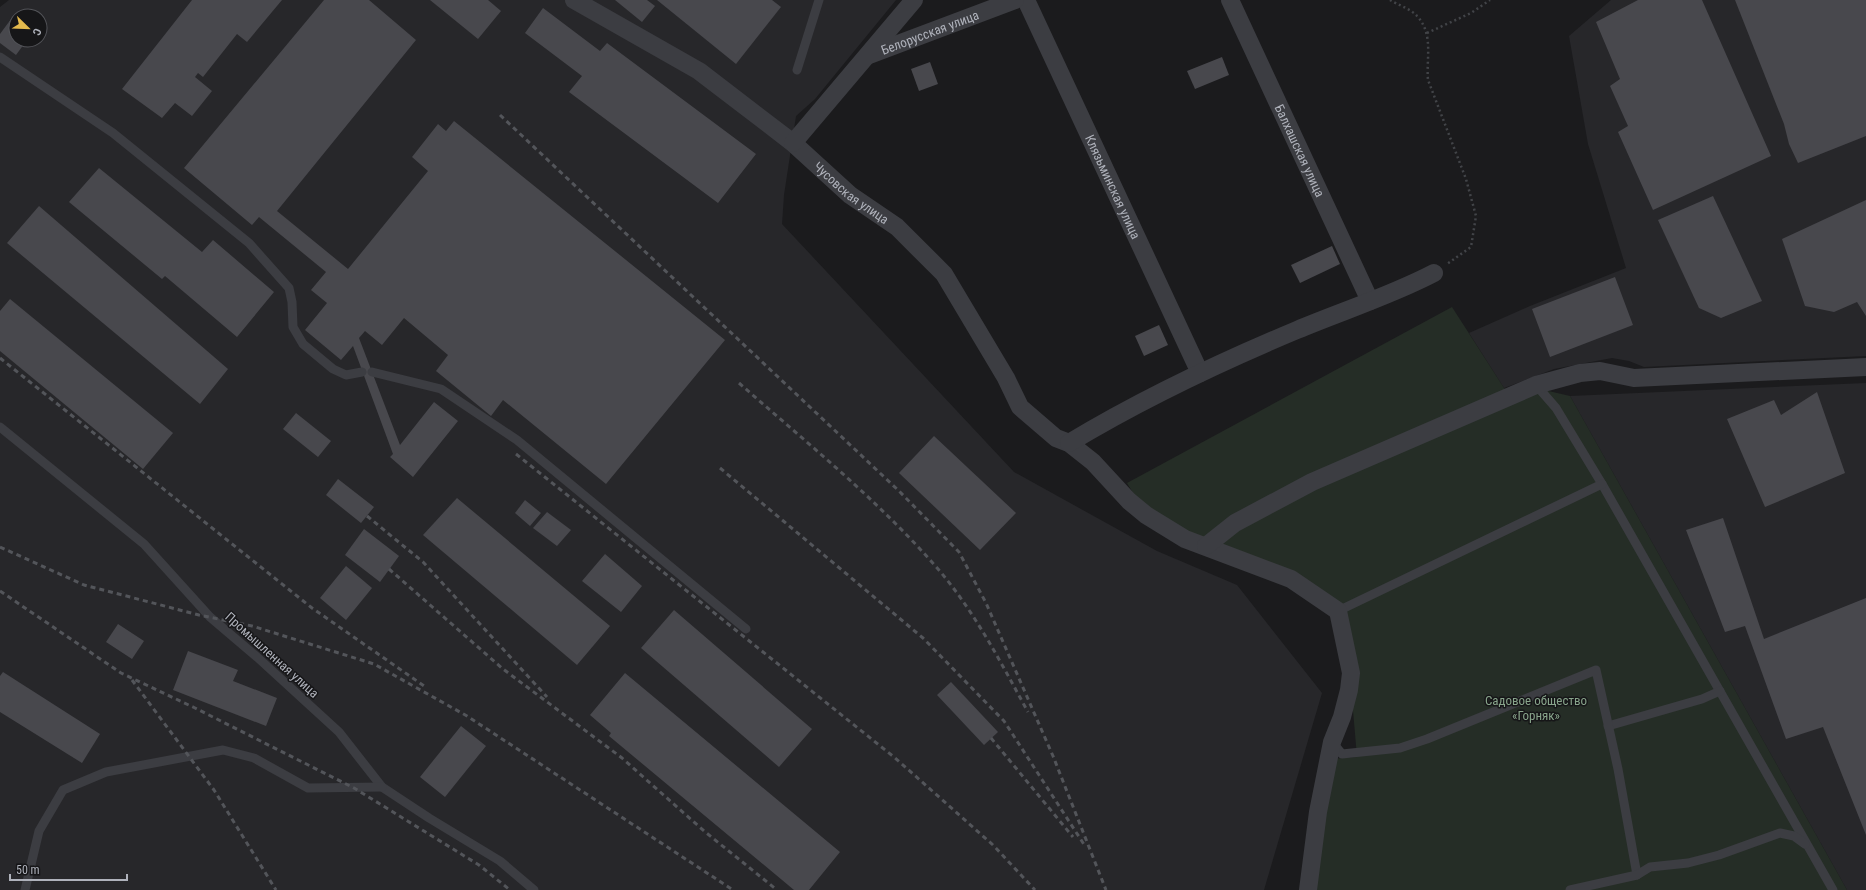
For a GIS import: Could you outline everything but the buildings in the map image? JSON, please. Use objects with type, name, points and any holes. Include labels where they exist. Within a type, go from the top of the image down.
[{"type":"street","name":"Чусовская улица","points":[[574,0],[699,71],[793,143],[850,195],[897,227],[944,274],[1006,378],[1020,407],[1056,438],[1069,443],[1093,462],[1129,501],[1146,516],[1185,539],[1291,579],[1338,611]]},
{"type":"street","points":[[793,143],[914,0]]},
{"type":"street","name":"Белорусская улица","points":[[868,56],[1015,0]]},
{"type":"street","name":"Клязьминская улица","points":[[1026,0],[1200,373]]},
{"type":"street","name":"Балхашская улица","points":[[1230,0],[1370,301]]},
{"type":"street","points":[[1069,443],[1114,416],[1245,352],[1404,288],[1434,273]]},
{"type":"street","points":[[1206,546],[1235,523],[1312,482],[1536,385],[1580,373],[1600,371],[1634,378],[1866,367]]},
{"type":"street","points":[[1308,890],[1318,812],[1332,742],[1342,717],[1349,690],[1351,673],[1338,611]]},
{"type":"lane","points":[[797,70],[819,0]]},
{"type":"lane","points":[[0,57],[113,133],[249,243],[289,288],[292,302],[291,317],[293,326],[303,344],[333,369],[346,374],[367,372],[441,389],[517,440],[746,629]]},
{"type":"lane","points":[[1536,385],[1556,408],[1602,484],[1833,890]]},
{"type":"lane","name":"Промышленная улица","points":[[0,428],[144,544],[210,617],[257,657],[339,732],[382,787],[500,861],[534,890]]},
{"type":"lane","points":[[1338,611],[1602,484]]},
{"type":"lane","points":[[1332,742],[1342,754],[1400,748],[1427,739],[1596,670],[1638,875]]},
{"type":"lane","points":[[1608,726],[1702,699],[1720,691]]},
{"type":"lane","points":[[25,890],[39,831],[63,790],[106,772],[223,750],[254,758],[308,788],[382,787]]},
{"type":"lane","points":[[1570,890],[1638,875],[1650,867],[1688,863],[1707,858],[1780,834],[1794,836],[1808,846]]},
{"type":"path","points":[[1390,0],[1417,16],[1427,33],[1429,53],[1426,66],[1428,80],[1466,178],[1476,216],[1471,247],[1434,273]]},
{"type":"path","points":[[1427,33],[1471,13],[1490,0]]},
{"type":"shaded area","points":[[9,0],[896,0],[815,99],[796,116],[784,195],[782,224],[1014,472],[1157,551],[1237,585],[1322,693],[1264,890],[0,890],[0,7]]},
{"type":"shaded area","points":[[1611,0],[1866,0],[1866,356],[1644,367],[1629,361],[1612,358],[1554,369],[1504,388],[1469,333],[1530,306],[1626,268],[1588,144],[1569,36]]},
{"type":"shaded area","points":[[1866,383],[1866,890],[1847,890],[1570,396]]},
{"type":"green space","name":"Садовое общество «Горняк»","points":[[1452,307],[1504,388],[1512,397],[1540,389],[1570,396],[1847,890],[1308,890],[1330,759],[1357,757],[1347,640],[1338,611],[1194,536],[1138,501],[1127,483]]},
{"type":"railway","points":[[500,115],[898,490],[959,552],[986,603],[1053,756],[1106,890]]},
{"type":"railway","points":[[0,358],[312,608],[427,688]]},
{"type":"railway","points":[[739,383],[867,496],[938,569],[976,620],[1028,712]]},
{"type":"railway","points":[[516,454],[894,757],[993,845],[1035,890]]},
{"type":"railway","points":[[720,468],[923,638],[1004,721],[1085,846]]},
{"type":"railway","points":[[367,516],[423,562],[547,697]]},
{"type":"railway","points":[[0,547],[84,585],[199,615],[252,626],[374,664],[467,716],[733,890]]},
{"type":"railway","points":[[389,569],[503,669],[622,758],[704,831],[777,890]]},
{"type":"railway","points":[[0,591],[121,673],[195,708],[354,788],[479,865],[510,890]]},
{"type":"railway","points":[[132,680],[214,790],[276,890]]},
{"type":"railway","points":[[991,738],[1073,837]]}]
